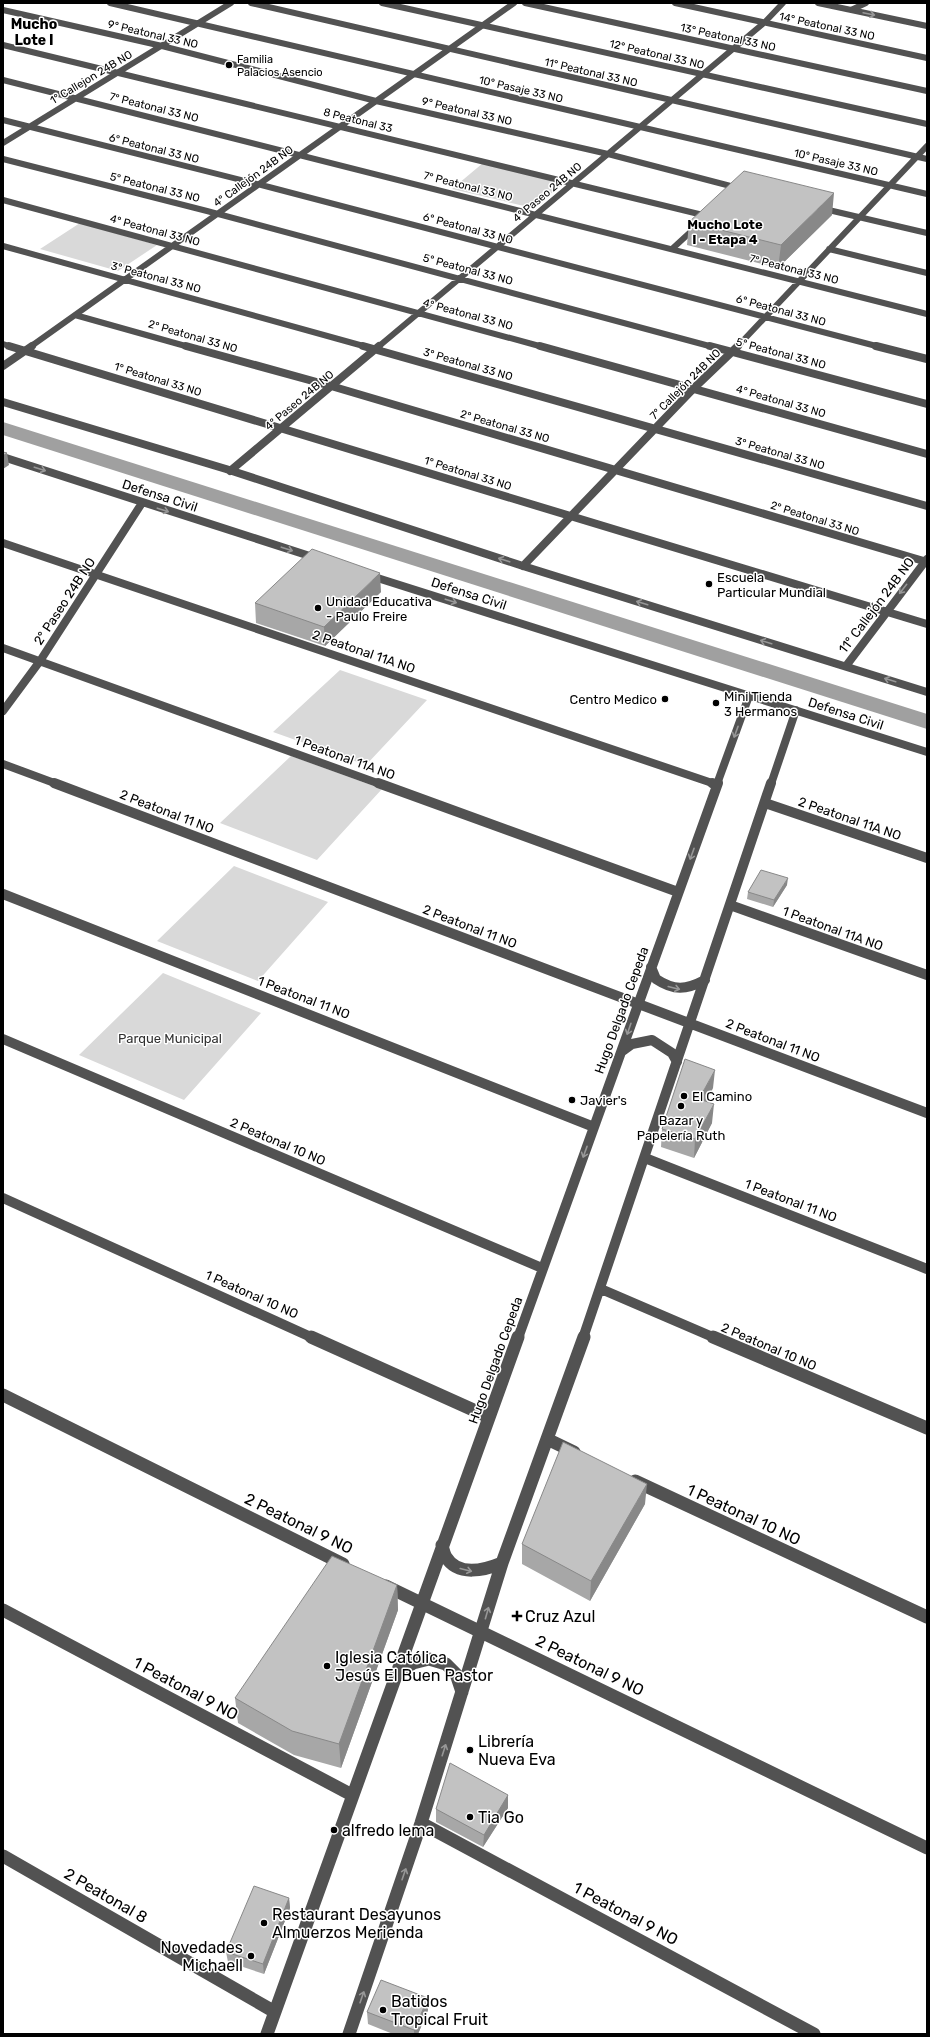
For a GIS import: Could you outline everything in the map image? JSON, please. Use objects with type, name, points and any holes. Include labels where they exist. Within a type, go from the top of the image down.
[{"type":"street","name":"10° Pasaje 33 NO","points":[[110,3],[927,194]]},
{"type":"street","name":"1° Callejon 24B NO","points":[[3,143],[231,3]]},
{"type":"street","name":"11° Peatonal 33 NO","points":[[251,3],[927,159]]},
{"type":"street","name":"12° Peatonal 33 NO","points":[[382,3],[927,124]]},
{"type":"street","name":"4° Callejón 24B NO","points":[[3,366],[514,3]]},
{"type":"street","name":"13° Peatonal 33 NO","points":[[525,3],[734,48],[927,92]]},
{"type":"street","name":"14° Peatonal 33 NO","points":[[675,3],[927,58]]},
{"type":"street","name":"4° Paseo 24B NO","points":[[230,471],[765,22],[783,3]]},
{"type":"street","points":[[818,3],[924,25],[927,22]]},
{"type":"street","points":[[851,10],[866,3]]},
{"type":"street","name":"9° Peatonal 33 NO","points":[[3,10],[162,46],[376,101],[608,154],[735,190],[753,191]]},
{"type":"street","name":"8 Peatonal 33","points":[[3,45],[573,183],[710,214],[672,249]]},
{"type":"street","name":"7° Peatonal 33 NO","points":[[3,80],[927,314]]},
{"type":"street","name":"6° Peatonal 33 NO","points":[[3,120],[259,184],[927,359]]},
{"type":"street","name":"7° Callejón 24B NO","points":[[523,566],[694,388],[733,351],[764,316],[927,146]]},
{"type":"street","name":"5° Peatonal 33 NO","points":[[3,159],[460,278],[927,404]]},
{"type":"street","name":"4° Peatonal 33 NO","points":[[3,200],[419,312],[927,454]]},
{"type":"street","points":[[812,206],[860,216],[927,233]]},
{"type":"street","name":"3° Peatonal 33 NO","points":[[3,246],[375,349],[927,506]]},
{"type":"street","points":[[829,248],[927,273]]},
{"type":"street","name":"2° Peatonal 33 NO","points":[[75,314],[331,386],[926,561]]},
{"type":"street","name":"1° Peatonal 33 NO","points":[[3,344],[282,427],[927,624]]},
{"type":"street","points":[[3,402],[230,471],[523,566],[927,692]]},
{"type":"street","name":"Defensa Civil","points":[[3,457],[326,561]]},
{"type":"street","name":"2° Paseo 24B NO","points":[[3,711],[40,661],[142,503]]},
{"type":"street","name":"2 Peatonal 11A NO","points":[[3,542],[717,784]]},
{"type":"street","name":"11° Callejón 24B NO","points":[[846,666],[926,561]]},
{"type":"street","name":"Defensa Civil","points":[[356,571],[927,752]]},
{"type":"street","name":"1 Peatonal 11A NO","points":[[3,648],[678,892]]},
{"type":"street","name":"Hugo Delgado Cepeda","points":[[267,2034],[442,1544],[749,696]]},
{"type":"street","points":[[349,2034],[421,1823],[502,1563],[601,1289],[796,710]]},
{"type":"street","name":"2 Peatonal 11 NO","points":[[3,764],[927,1113]]},
{"type":"street","name":"2 Peatonal 11A NO","points":[[765,803],[927,858]]},
{"type":"street","name":"1 Peatonal 11 NO","points":[[3,894],[594,1127]]},
{"type":"street","name":"1 Peatonal 11A NO","points":[[730,906],[927,975]]},
{"type":"street","points":[[651,966],[656,979],[675,989],[685,990],[705,980]]},
{"type":"street","name":"2 Peatonal 10 NO","points":[[3,1039],[542,1268]]},
{"type":"street","points":[[621,1052],[632,1044],[652,1040],[672,1053],[678,1062]]},
{"type":"street","name":"1 Peatonal 11 NO","points":[[645,1158],[927,1268]]},
{"type":"street","name":"1 Peatonal 10 NO","points":[[3,1198],[489,1417]]},
{"type":"street","name":"2 Peatonal 10 NO","points":[[601,1289],[927,1428]]},
{"type":"street","name":"2 Peatonal 9 NO","points":[[3,1395],[357,1571]]},
{"type":"street","points":[[547,1440],[583,1456]]},
{"type":"street","name":"1 Peatonal 10 NO","points":[[626,1476],[927,1617]]},
{"type":"street","points":[[442,1544],[447,1559],[460,1568],[474,1572],[502,1563]]},
{"type":"street","name":"2 Peatonal 9 NO","points":[[378,1582],[482,1631],[927,1848]]},
{"type":"street","name":"1 Peatonal 9 NO","points":[[3,1610],[352,1795]]},
{"type":"street","points":[[395,1676],[414,1663],[429,1659],[446,1664],[456,1674],[462,1692]]},
{"type":"street","name":"1 Peatonal 9 NO","points":[[421,1823],[814,2034]]},
{"type":"street","name":"2 Peatonal 8","points":[[3,1856],[275,2012]]},
{"type":"green space","points":[[483,163],[564,183],[533,208],[452,189]]},
{"type":"green space","points":[[80,223],[157,245],[118,271],[40,249]]},
{"type":"green space","points":[[340,670],[427,700],[366,765],[273,732]]},
{"type":"green space","points":[[291,756],[382,789],[317,860],[220,823]]},
{"type":"green space","points":[[234,866],[328,902],[258,981],[157,941]]},
{"type":"green space","name":"Parque Municipal","points":[[163,973],[261,1013],[184,1100],[79,1055]]},
{"type":"building","points":[[744,171],[834,193],[781,245],[689,222]]},
{"type":"building","points":[[312,549],[380,573],[324,627],[255,603]]},
{"type":"building","points":[[761,870],[788,878],[774,900],[748,892]]},
{"type":"building","points":[[685,1059],[715,1070],[699,1099],[714,1104],[695,1139],[662,1129]]},
{"type":"building","points":[[563,1442],[647,1484],[591,1581],[522,1544]]},
{"type":"building","name":"Iglesia Católica Jesús El Buen Pastor","points":[[332,1556],[397,1585],[339,1744],[292,1731],[235,1698]]},
{"type":"building","name":"Tia Go","points":[[450,1763],[508,1795],[484,1835],[436,1809]]},
{"type":"building","points":[[254,1886],[289,1898],[263,1964],[226,1952]]},
{"type":"building","points":[[381,1980],[428,1998],[414,2030],[367,2012]]},
{"type":"waterway","points":[[3,428],[927,722]]},
{"type":"place","name":"Familia Palacios Asencio","points":[[229,65]]},
{"type":"place","name":"Escuela Particular Mundial","points":[[709,584]]},
{"type":"place","name":"Unidad Educativa - Paulo Freire","points":[[318,608]]},
{"type":"place","name":"Centro Medico","points":[[665,699]]},
{"type":"place","name":"Mini Tienda 3 Hermanos","points":[[716,703]]},
{"type":"place","name":"El Camino","points":[[684,1096]]},
{"type":"place","name":"Javier's","points":[[572,1100]]},
{"type":"place","name":"Bazar y Papelería Ruth","points":[[681,1106]]},
{"type":"place","name":"Cruz Azul","points":[[517,1616]]},
{"type":"place","name":"Iglesia Católica Jesús El Buen Pastor","points":[[327,1666]]},
{"type":"place","name":"Librería Nueva Eva","points":[[470,1750]]},
{"type":"place","name":"Tia Go","points":[[470,1817]]},
{"type":"place","name":"alfredo lema","points":[[334,1830]]},
{"type":"place","name":"Restaurant Desayunos Almuerzos Merienda","points":[[264,1923]]},
{"type":"place","name":"Novedades Michaell","points":[[251,1956]]},
{"type":"place","name":"Batidos Tropical Fruit","points":[[383,2010]]},
{"type":"district","name":"Mucho Lote I","points":[[34,32]]},
{"type":"district","name":"Mucho Lote I - Etapa 4","points":[[725,232]]}]
